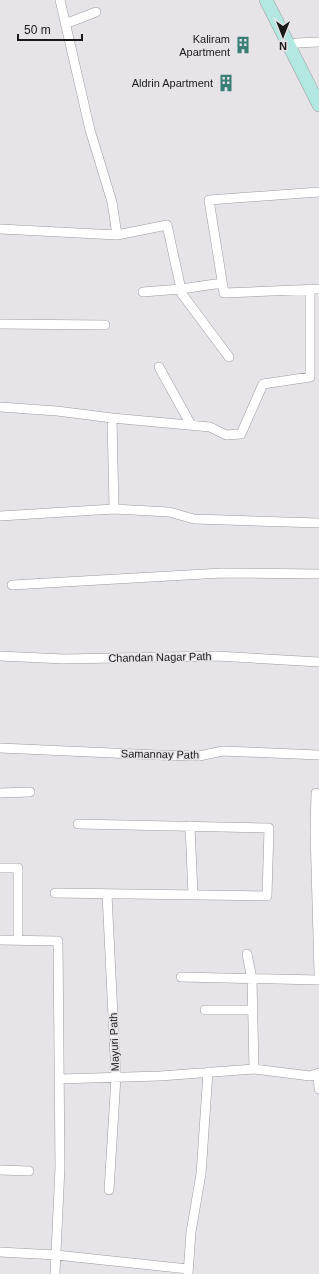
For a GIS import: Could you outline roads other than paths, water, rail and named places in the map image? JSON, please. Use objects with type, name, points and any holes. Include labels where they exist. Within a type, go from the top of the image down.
[{"type":"main road","points":[[266,0],[319,87]]},
{"type":"main road","points":[[276,0],[319,106]]},
{"type":"street","points":[[60,0],[90,130],[112,202],[117,235]]},
{"type":"street","points":[[65,24],[96,12]]},
{"type":"street","points":[[293,44],[319,42]]},
{"type":"street","points":[[0,408],[57,411],[112,418],[210,427],[226,435],[241,434],[263,384],[310,377],[315,289],[224,292],[209,200],[319,192]]},
{"type":"street","points":[[0,229],[117,235],[167,225],[182,294],[229,357]]},
{"type":"street","points":[[143,292],[181,289],[222,283]]},
{"type":"street","points":[[0,324],[105,325]]},
{"type":"street","points":[[159,366],[191,425]]},
{"type":"street","points":[[112,418],[114,509]]},
{"type":"street","points":[[0,516],[114,509],[169,512],[194,519],[319,523]]},
{"type":"street","points":[[12,585],[222,573],[319,574]]},
{"type":"street","name":"Chandan Nagar Path","points":[[0,656],[64,659],[216,656],[319,662]]},
{"type":"street","name":"Samannay Path","points":[[0,748],[199,756],[223,751],[319,755]]},
{"type":"street","points":[[0,793],[30,792]]},
{"type":"street","points":[[316,793],[319,973]]},
{"type":"street","points":[[54,894],[267,896],[269,828],[78,824]]},
{"type":"street","points":[[190,826],[193,895]]},
{"type":"street","points":[[0,868],[18,868],[18,934]]},
{"type":"street","name":"Mayuri Path","points":[[107,894],[116,1077],[109,1190]]},
{"type":"street","points":[[0,940],[58,941],[60,1167],[55,1274]]},
{"type":"street","points":[[247,954],[252,979],[254,1069]]},
{"type":"street","points":[[181,977],[319,980]]},
{"type":"street","points":[[205,1010],[253,1010]]},
{"type":"street","points":[[59,1079],[254,1069],[310,1076],[318,1074],[319,1089]]},
{"type":"street","points":[[0,1252],[56,1255],[188,1272],[191,1232],[201,1174],[208,1072]]},
{"type":"street","points":[[0,1170],[29,1171]]},
{"type":"place","name":"Kaliram Apartment","points":[[243,45]]},
{"type":"place","name":"Aldrin Apartment","points":[[226,83]]}]
